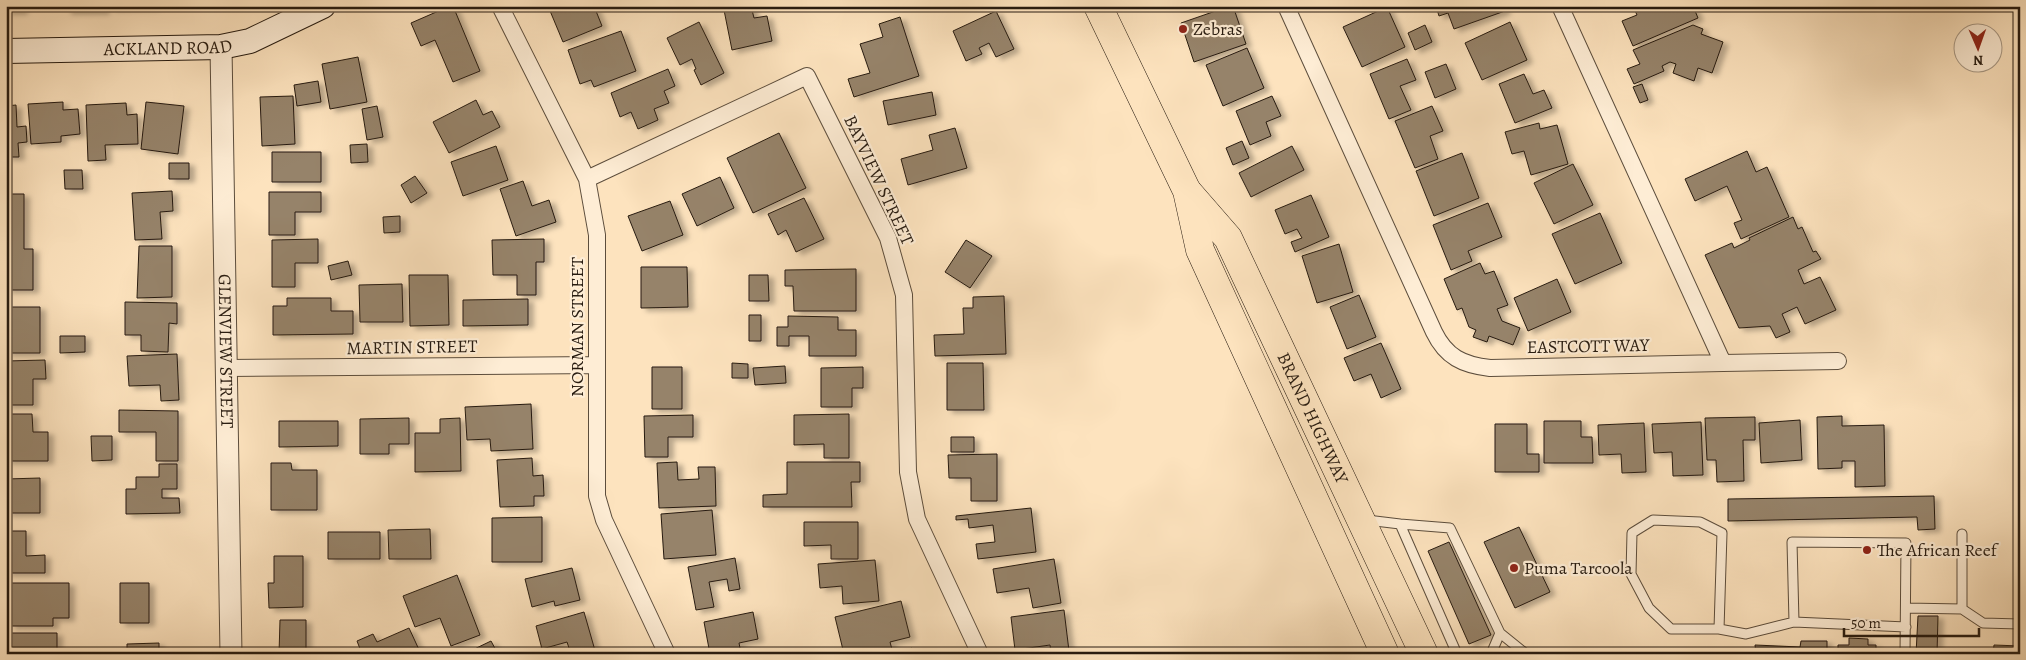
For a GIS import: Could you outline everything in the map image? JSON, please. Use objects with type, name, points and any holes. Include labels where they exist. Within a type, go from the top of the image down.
[{"type":"highway","name":"BRAND HIGHWAY","points":[[1098,6],[1187,191],[1200,250],[1385,654]]},
{"type":"highway","name":"BRAND HIGHWAY","points":[[1187,191],[1228,238],[1424,654]]},
{"type":"main road","name":"ACKLAND ROAD","points":[[6,51],[221,47],[250,41],[323,6]]},
{"type":"street","name":"NORMAN STREET","points":[[500,6],[587,179],[597,235],[597,496],[604,520],[667,654]]},
{"type":"street","name":"EASTCOTT WAY","points":[[1286,6],[1434,332],[1440,344],[1449,354],[1475,366],[1490,368],[1838,361]]},
{"type":"street","points":[[1560,6],[1723,363]]},
{"type":"street","name":"GLENVIEW STREET","points":[[221,47],[231,654]]},
{"type":"street","name":"BAYVIEW STREET","points":[[587,179],[807,76],[888,238],[904,295],[908,472],[918,519],[980,654]]},
{"type":"street","name":"MARTIN STREET","points":[[227,368],[597,365]]},
{"type":"lane","points":[[1361,520],[1450,528],[1500,633],[1526,654]]},
{"type":"lane","points":[[1719,629],[1722,533],[1700,522],[1653,520],[1632,534],[1631,574],[1649,608],[1671,628],[1719,629],[1746,634],[1794,622],[1906,627]]},
{"type":"lane","points":[[1400,524],[1457,654]]},
{"type":"lane","points":[[1962,534],[1962,609]]},
{"type":"lane","points":[[1794,622],[1792,542],[1906,543],[1905,654]]},
{"type":"lane","points":[[1906,608],[1962,609],[1983,623],[2020,624]]},
{"type":"lane","points":[[1491,654],[1500,633]]},
{"type":"building","points":[[6,6],[22,6],[22,11],[6,11]]},
{"type":"building","points":[[66,6],[104,6],[104,11],[66,11]]},
{"type":"building","points":[[110,6],[155,6],[155,7],[110,8]]},
{"type":"building","points":[[453,6],[480,71],[453,82],[435,40],[421,46],[411,23]]},
{"type":"building","points":[[548,6],[594,6],[602,26],[563,42]]},
{"type":"building","points":[[751,6],[754,18],[767,16],[772,41],[732,50],[724,10]]},
{"type":"building","points":[[1233,6],[1246,44],[1194,62],[1181,23]]},
{"type":"building","points":[[1436,6],[1504,6],[1505,11],[1454,29],[1448,13],[1439,16]]},
{"type":"building","points":[[1633,6],[1693,6],[1698,18],[1633,46],[1622,21],[1637,15]]},
{"type":"building","points":[[1387,7],[1405,47],[1362,67],[1343,27]]},
{"type":"building","points":[[996,11],[1014,49],[996,57],[989,43],[979,48],[982,54],[966,61],[953,31]]},
{"type":"building","points":[[900,17],[919,76],[854,97],[848,79],[870,73],[860,44],[883,37],[879,24]]},
{"type":"building","points":[[699,22],[724,73],[701,85],[694,70],[696,69],[692,59],[680,65],[667,38]]},
{"type":"building","points":[[1510,22],[1527,60],[1482,80],[1465,43]]},
{"type":"building","points":[[1425,25],[1432,42],[1415,50],[1408,33]]},
{"type":"building","points":[[1693,25],[1703,29],[1701,34],[1723,42],[1712,73],[1698,68],[1694,81],[1673,73],[1676,64],[1670,62],[1662,66],[1664,71],[1634,84],[1627,69],[1640,64],[1633,50]]},
{"type":"building","points":[[621,31],[636,71],[594,87],[591,80],[580,84],[568,50]]},
{"type":"building","points":[[1247,48],[1264,88],[1223,106],[1206,65]]},
{"type":"building","points":[[358,57],[367,102],[330,109],[322,64]]},
{"type":"building","points":[[1407,59],[1416,80],[1400,86],[1411,110],[1389,119],[1370,74]]},
{"type":"building","points":[[1446,64],[1456,89],[1435,98],[1425,72]]},
{"type":"building","points":[[668,69],[675,86],[664,91],[669,103],[654,109],[658,120],[638,129],[631,112],[620,117],[611,93]]},
{"type":"building","points":[[1524,74],[1533,94],[1544,90],[1552,108],[1515,123],[1499,84]]},
{"type":"building","points":[[318,81],[321,102],[297,106],[294,85]]},
{"type":"building","points":[[1642,84],[1648,100],[1640,103],[1633,87]]},
{"type":"building","points":[[932,92],[936,115],[888,125],[883,101]]},
{"type":"building","points":[[293,96],[295,144],[262,146],[260,97]]},
{"type":"building","points":[[1272,96],[1281,116],[1266,122],[1271,136],[1250,145],[1236,111]]},
{"type":"building","points":[[476,100],[483,115],[492,111],[500,127],[449,153],[433,122]]},
{"type":"building","points":[[63,102],[63,110],[78,109],[80,134],[61,136],[61,142],[31,144],[28,104]]},
{"type":"building","points":[[146,102],[184,106],[178,154],[141,149]]},
{"type":"building","points":[[126,103],[127,115],[137,114],[138,144],[105,145],[106,160],[88,161],[86,105]]},
{"type":"building","points":[[16,105],[17,127],[26,126],[27,142],[18,143],[19,157],[6,157],[6,106]]},
{"type":"building","points":[[377,106],[383,137],[367,140],[362,109]]},
{"type":"building","points":[[1432,106],[1443,131],[1430,136],[1438,159],[1415,168],[1395,121]]},
{"type":"building","points":[[1539,123],[1540,129],[1557,125],[1568,164],[1531,175],[1524,151],[1512,154],[1505,132]]},
{"type":"building","points":[[955,128],[967,168],[908,185],[901,159],[933,150],[929,135]]},
{"type":"building","points":[[779,133],[806,188],[753,213],[727,158]]},
{"type":"building","points":[[1242,141],[1249,158],[1233,165],[1226,148]]},
{"type":"building","points":[[367,144],[368,162],[351,163],[350,145]]},
{"type":"building","points":[[496,146],[508,180],[463,196],[451,162]]},
{"type":"building","points":[[1292,146],[1304,170],[1251,197],[1239,173]]},
{"type":"building","points":[[1747,151],[1756,172],[1767,167],[1789,217],[1741,239],[1734,223],[1742,220],[1727,186],[1695,201],[1685,179]]},
{"type":"building","points":[[272,152],[321,152],[321,182],[272,182]]},
{"type":"building","points":[[1462,153],[1479,198],[1434,216],[1416,171]]},
{"type":"building","points":[[169,163],[189,163],[189,179],[169,179]]},
{"type":"building","points":[[1573,164],[1593,205],[1554,224],[1534,183]]},
{"type":"building","points":[[64,170],[82,170],[83,189],[65,189]]},
{"type":"building","points":[[415,176],[427,193],[411,203],[401,185]]},
{"type":"building","points":[[720,177],[734,208],[697,226],[682,194]]},
{"type":"building","points":[[523,181],[532,206],[549,200],[556,222],[516,236],[500,189]]},
{"type":"building","points":[[172,191],[173,211],[160,212],[162,239],[135,240],[132,193]]},
{"type":"building","points":[[269,192],[321,192],[321,212],[295,212],[295,235],[269,235]]},
{"type":"building","points":[[6,194],[24,194],[24,249],[33,249],[33,290],[6,290]]},
{"type":"building","points":[[1311,195],[1329,237],[1295,252],[1291,242],[1302,238],[1297,229],[1285,234],[1275,210]]},
{"type":"building","points":[[804,198],[824,239],[796,252],[786,230],[778,235],[768,214]]},
{"type":"building","points":[[670,201],[683,235],[642,251],[628,216]]},
{"type":"building","points":[[1488,203],[1502,237],[1468,251],[1472,261],[1451,270],[1433,225]]},
{"type":"building","points":[[1600,213],[1622,263],[1575,284],[1552,234]]},
{"type":"building","points":[[400,216],[400,232],[384,233],[383,217]]},
{"type":"building","points":[[1793,217],[1798,229],[1802,227],[1813,252],[1816,251],[1821,259],[1798,270],[1804,284],[1820,277],[1836,310],[1805,324],[1797,307],[1782,314],[1790,332],[1776,338],[1770,326],[1739,328],[1705,255],[1732,243],[1734,248],[1750,240],[1749,238]]},
{"type":"building","points":[[318,239],[318,263],[295,263],[295,287],[272,287],[272,240]]},
{"type":"building","points":[[544,239],[544,262],[536,262],[536,295],[517,295],[517,275],[493,275],[492,240]]},
{"type":"building","points":[[966,240],[992,256],[970,288],[945,272]]},
{"type":"building","points":[[1339,244],[1353,292],[1317,303],[1302,256]]},
{"type":"building","points":[[139,246],[172,246],[172,297],[137,298]]},
{"type":"building","points":[[348,261],[352,275],[331,280],[328,266]]},
{"type":"building","points":[[1480,263],[1485,274],[1494,271],[1508,305],[1497,309],[1502,321],[1520,328],[1513,345],[1489,336],[1487,342],[1473,337],[1476,330],[1469,327],[1462,308],[1457,310],[1444,279]]},
{"type":"building","points":[[641,267],[687,267],[688,307],[641,308]]},
{"type":"building","points":[[856,269],[856,311],[794,311],[793,286],[785,286],[785,270]]},
{"type":"building","points":[[409,275],[448,275],[449,325],[410,326]]},
{"type":"building","points":[[749,275],[768,275],[769,301],[749,301]]},
{"type":"building","points":[[1557,279],[1571,312],[1528,331],[1514,298]]},
{"type":"building","points":[[402,284],[403,322],[360,322],[359,285]]},
{"type":"building","points":[[1359,295],[1376,337],[1347,349],[1330,307]]},
{"type":"building","points":[[1004,296],[1006,354],[935,356],[934,335],[964,334],[963,308],[973,308],[973,297]]},
{"type":"building","points":[[287,298],[331,298],[331,311],[353,311],[353,334],[273,335],[273,306],[287,306]]},
{"type":"building","points":[[528,299],[528,325],[463,326],[463,300]]},
{"type":"building","points":[[125,302],[177,303],[177,324],[169,323],[168,352],[141,351],[141,335],[125,335]]},
{"type":"building","points":[[6,307],[40,307],[40,353],[6,353]]},
{"type":"building","points":[[749,315],[761,315],[761,341],[749,341]]},
{"type":"building","points":[[788,316],[838,317],[838,330],[856,330],[856,356],[809,356],[809,336],[789,336],[789,346],[777,346],[777,327],[788,327]]},
{"type":"building","points":[[60,336],[85,336],[85,352],[60,353]]},
{"type":"building","points":[[1381,343],[1401,389],[1381,398],[1371,374],[1354,381],[1344,358]]},
{"type":"building","points":[[177,354],[179,400],[161,401],[160,385],[129,386],[127,356]]},
{"type":"building","points":[[45,360],[46,379],[33,379],[33,405],[6,405],[6,361]]},
{"type":"building","points":[[732,363],[748,364],[748,378],[732,378]]},
{"type":"building","points":[[947,363],[983,363],[984,410],[947,410]]},
{"type":"building","points":[[785,366],[786,383],[755,385],[753,368]]},
{"type":"building","points":[[652,367],[682,367],[682,409],[652,409]]},
{"type":"building","points":[[863,367],[863,388],[852,388],[852,407],[821,407],[821,368]]},
{"type":"building","points":[[531,404],[533,449],[491,451],[490,439],[467,440],[465,407]]},
{"type":"building","points":[[119,410],[178,411],[178,461],[156,461],[156,432],[119,432]]},
{"type":"building","points":[[6,414],[32,414],[33,432],[48,432],[48,461],[6,461]]},
{"type":"building","points":[[849,414],[849,458],[824,458],[824,444],[794,445],[794,415]]},
{"type":"building","points":[[693,415],[693,437],[668,437],[668,457],[645,457],[644,416]]},
{"type":"building","points":[[1842,416],[1842,426],[1884,425],[1885,486],[1855,487],[1855,461],[1842,461],[1842,468],[1818,469],[1817,417]]},
{"type":"building","points":[[1755,417],[1755,440],[1743,440],[1744,481],[1717,482],[1716,460],[1707,460],[1705,418]]},
{"type":"building","points":[[409,418],[409,444],[389,444],[389,454],[360,454],[360,419]]},
{"type":"building","points":[[460,418],[461,471],[415,472],[415,433],[440,433],[440,419]]},
{"type":"building","points":[[1800,420],[1802,460],[1761,463],[1759,423]]},
{"type":"building","points":[[279,421],[338,421],[338,446],[279,447]]},
{"type":"building","points":[[1544,421],[1581,421],[1581,437],[1592,437],[1593,463],[1544,463]]},
{"type":"building","points":[[1701,422],[1703,475],[1673,476],[1672,452],[1654,453],[1652,424]]},
{"type":"building","points":[[1644,423],[1646,472],[1622,473],[1621,454],[1599,455],[1598,425]]},
{"type":"building","points":[[1495,424],[1527,424],[1527,454],[1539,454],[1539,472],[1495,472]]},
{"type":"building","points":[[91,436],[112,436],[112,460],[92,461]]},
{"type":"building","points":[[951,437],[974,437],[974,452],[951,452]]},
{"type":"building","points":[[997,454],[997,501],[971,501],[971,478],[949,478],[948,455]]},
{"type":"building","points":[[532,458],[533,476],[543,475],[544,496],[534,496],[534,506],[500,507],[497,460]]},
{"type":"building","points":[[677,462],[678,480],[699,479],[698,467],[715,467],[716,506],[659,508],[657,463]]},
{"type":"building","points":[[787,462],[860,462],[860,482],[851,482],[852,507],[763,507],[763,495],[787,494]]},
{"type":"building","points":[[271,463],[291,463],[292,470],[317,470],[317,510],[271,510]]},
{"type":"building","points":[[159,464],[177,464],[177,489],[162,489],[162,498],[179,498],[180,513],[126,514],[126,489],[136,489],[136,477],[159,477]]},
{"type":"building","points":[[40,478],[40,513],[6,513],[6,479]]},
{"type":"building","points":[[1934,496],[1935,529],[1918,530],[1917,517],[1728,521],[1728,499]]},
{"type":"building","points":[[1031,508],[1036,552],[978,559],[976,544],[995,542],[993,525],[969,528],[968,519],[956,520],[956,516]]},
{"type":"building","points":[[712,510],[716,555],[664,559],[661,514]]},
{"type":"building","points":[[542,517],[542,562],[492,562],[492,518]]},
{"type":"building","points":[[804,522],[858,522],[858,559],[831,559],[831,545],[804,546]]},
{"type":"building","points":[[1519,527],[1550,592],[1515,608],[1484,542]]},
{"type":"building","points":[[430,529],[431,559],[389,559],[388,530]]},
{"type":"building","points":[[6,531],[26,531],[26,556],[45,555],[45,573],[6,573]]},
{"type":"building","points":[[328,532],[380,532],[380,559],[328,559]]},
{"type":"building","points":[[1449,542],[1491,635],[1469,644],[1428,551]]},
{"type":"building","points":[[274,556],[303,556],[303,607],[269,608],[268,583],[274,583]]},
{"type":"building","points":[[735,558],[740,589],[729,591],[727,579],[709,582],[714,607],[696,610],[688,567]]},
{"type":"building","points":[[1054,559],[1061,603],[1033,608],[1029,588],[997,593],[993,569]]},
{"type":"building","points":[[875,560],[879,601],[843,604],[842,586],[820,588],[818,564]]},
{"type":"building","points":[[572,568],[580,600],[555,606],[554,601],[532,607],[525,579]]},
{"type":"building","points":[[457,575],[480,635],[451,646],[440,618],[415,627],[403,596]]},
{"type":"building","points":[[10,583],[69,583],[69,618],[53,618],[53,626],[10,626]]},
{"type":"building","points":[[120,583],[149,583],[149,623],[120,623]]},
{"type":"building","points":[[901,601],[910,637],[890,642],[893,653],[844,654],[835,617]]},
{"type":"building","points":[[1064,610],[1069,651],[1051,653],[1050,645],[1015,650],[1011,617]]},
{"type":"building","points":[[584,612],[596,654],[571,654],[567,642],[542,649],[536,626]]},
{"type":"building","points":[[753,612],[758,639],[739,643],[741,653],[710,654],[704,622]]},
{"type":"building","points":[[1918,616],[1938,616],[1937,654],[1916,654]]},
{"type":"building","points":[[280,620],[306,620],[306,654],[279,654]]},
{"type":"building","points":[[409,628],[421,654],[362,654],[357,641],[373,634],[377,642]]},
{"type":"building","points":[[11,633],[57,633],[57,654],[11,654]]},
{"type":"building","points":[[1849,638],[1868,639],[1868,645],[1876,645],[1876,654],[1838,654],[1838,645],[1849,645]]},
{"type":"building","points":[[491,641],[498,654],[464,654]]},
{"type":"building","points":[[1801,641],[1827,641],[1827,654],[1756,654],[1755,645],[1800,647]]},
{"type":"building","points":[[159,643],[159,654],[127,654],[127,644]]},
{"type":"building","points":[[1994,645],[2020,646],[2020,654],[1993,654]]},
{"type":"building","points":[[912,648],[915,654],[898,654]]},
{"type":"place","name":"Zebras","points":[[1183,29]]},
{"type":"place","name":"The African Reef","points":[[1867,550]]},
{"type":"place","name":"Puma Tarcoola","points":[[1514,568]]}]
